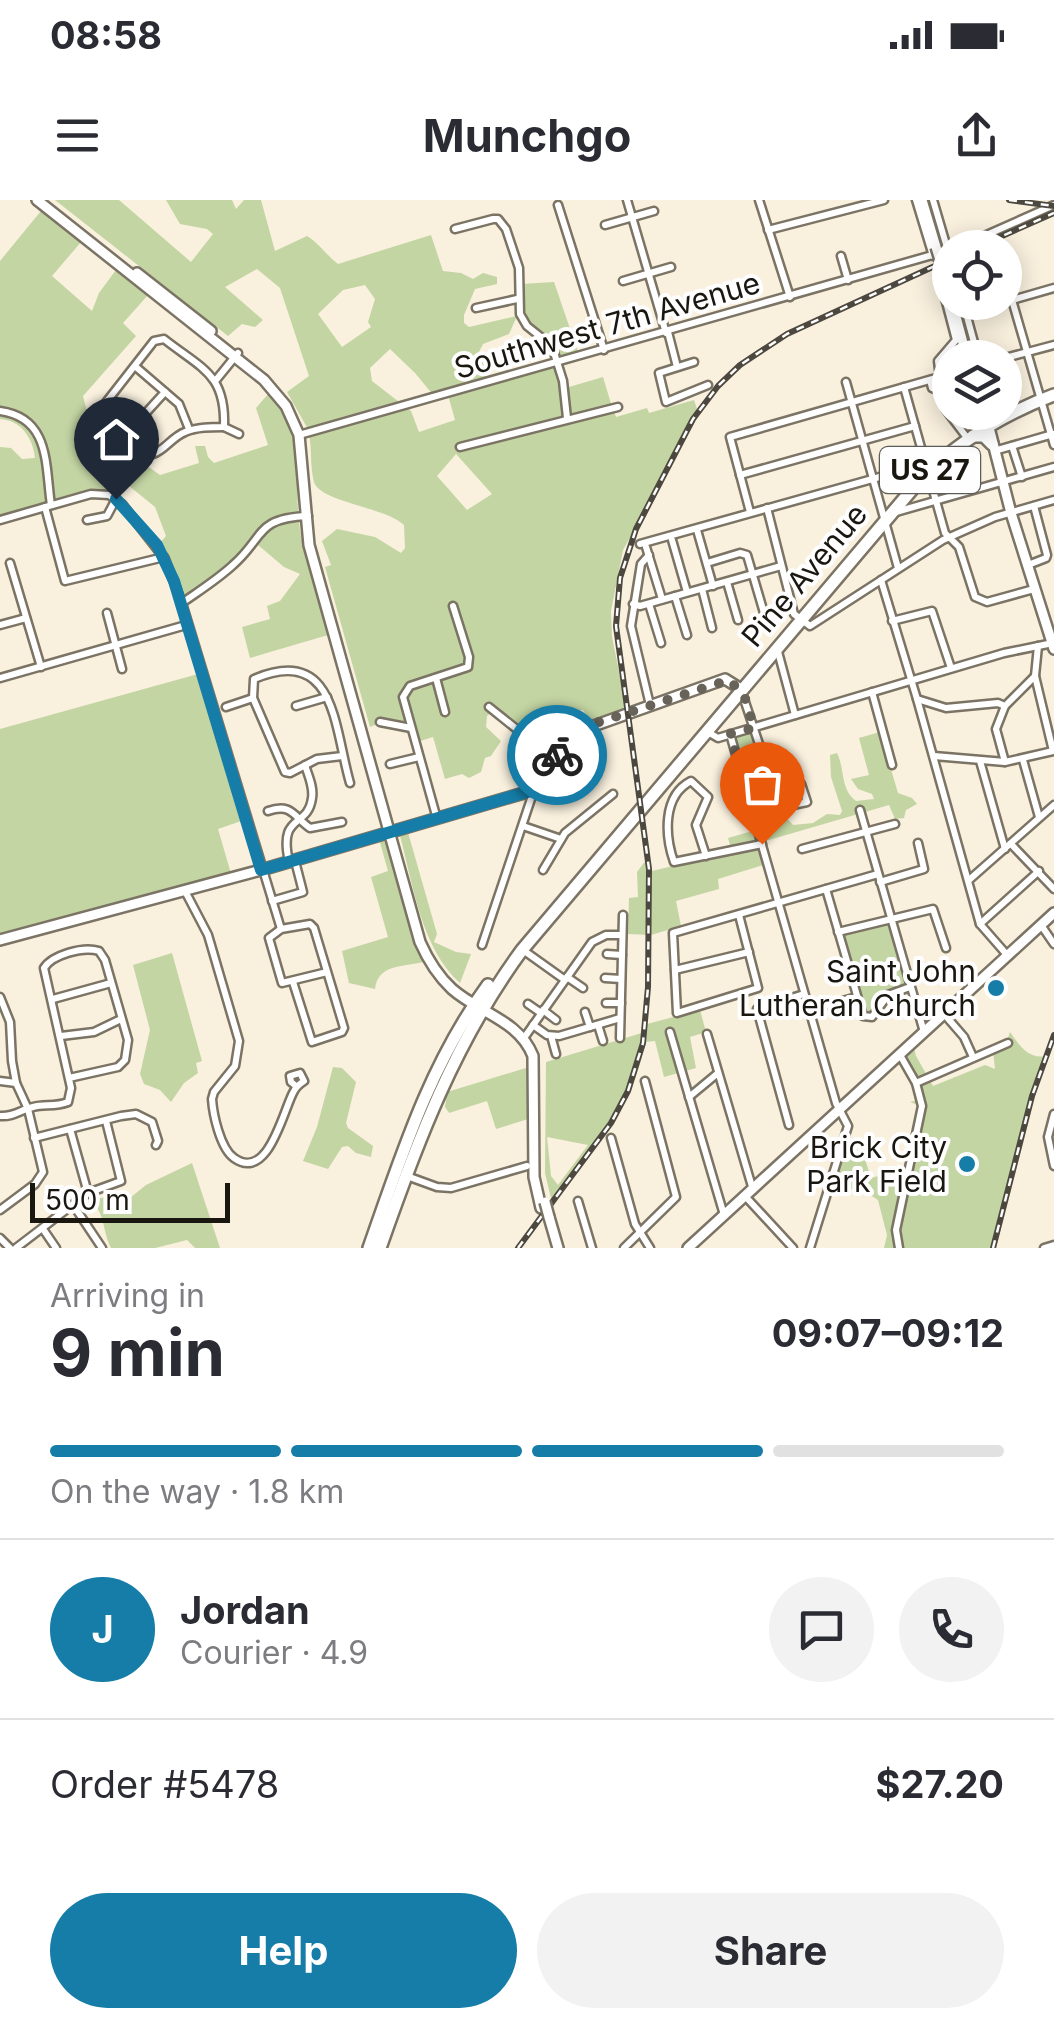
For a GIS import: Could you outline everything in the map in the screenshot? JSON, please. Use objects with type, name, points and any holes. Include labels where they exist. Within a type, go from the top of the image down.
[{"type":"highway","name":"Pine Avenue","points":[[1022,406],[1048,397]]},
{"type":"highway","name":"Pine Avenue","points":[[520,948],[927,468],[977,430]]},
{"type":"highway","points":[[970,438],[984,436],[993,447]]},
{"type":"highway","name":"US 27","points":[[380,1248],[432,1080],[520,948]]},
{"type":"highway","name":"US 27","points":[[369,1248],[479,1005]]},
{"type":"highway","points":[[431,1108],[437,1087],[432,1080]]},
{"type":"main road","points":[[36,200],[236,355]]},
{"type":"main road","points":[[46,200],[236,355],[279,396],[302,434],[309,544],[426,956],[454,991],[528,1032],[534,1065],[534,1176],[556,1248]]},
{"type":"main road","points":[[924,200],[935,230]]},
{"type":"main road","points":[[989,430],[1034,589],[1049,614],[1054,645]]},
{"type":"main road","points":[[0,940],[261,870],[534,790],[554,759],[585,729],[725,680],[740,689]]},
{"type":"main road","points":[[688,1248],[1054,914]]},
{"type":"street","points":[[626,200],[678,367]]},
{"type":"street","points":[[759,200],[790,297]]},
{"type":"street","points":[[768,230],[884,200]]},
{"type":"street","name":"Southwest 7th Avenue","points":[[992,230],[1054,204]]},
{"type":"street","points":[[558,205],[604,350]]},
{"type":"street","points":[[606,224],[654,211]]},
{"type":"street","points":[[455,229],[492,219],[502,223],[519,268],[517,299],[522,321],[546,339],[558,362],[567,418]]},
{"type":"street","name":"Southwest 7th Avenue","points":[[302,434],[932,254]]},
{"type":"street","points":[[841,256],[848,280]]},
{"type":"street","points":[[623,281],[671,268]]},
{"type":"street","points":[[1022,298],[1054,288]]},
{"type":"street","points":[[476,308],[517,299]]},
{"type":"street","points":[[1014,320],[1048,397],[1054,445]]},
{"type":"street","points":[[224,427],[225,404],[216,380],[164,339],[154,341],[104,405],[108,440],[118,452],[133,458],[158,452],[189,430],[224,427],[239,434]]},
{"type":"street","points":[[1022,353],[1054,345]]},
{"type":"street","points":[[216,380],[236,355]]},
{"type":"street","points":[[694,362],[659,373],[666,402],[708,385]]},
{"type":"street","points":[[136,367],[179,404],[189,430]]},
{"type":"street","points":[[750,512],[730,436],[930,380],[946,410],[970,438]]},
{"type":"street","points":[[846,382],[872,478],[887,517],[898,568]]},
{"type":"street","points":[[904,388],[945,533],[964,558],[978,601],[1034,589]]},
{"type":"street","points":[[144,414],[165,392]]},
{"type":"street","points":[[460,447],[618,407]]},
{"type":"street","points":[[0,411],[22,417],[42,440],[48,506],[65,582],[164,557]]},
{"type":"street","points":[[740,475],[914,426]]},
{"type":"street","points":[[993,447],[1012,446],[1052,434]]},
{"type":"street","points":[[1012,446],[1022,476]]},
{"type":"street","points":[[887,517],[1054,467]]},
{"type":"street","points":[[645,548],[750,512],[872,478],[927,468]]},
{"type":"street","points":[[0,520],[91,494],[105,494],[116,499],[140,524],[164,557],[182,603],[280,928]]},
{"type":"street","points":[[87,520],[109,514],[116,499]]},
{"type":"street","points":[[766,508],[794,614],[813,626],[950,536],[1054,500]]},
{"type":"street","points":[[1027,566],[1046,558],[1034,506]]},
{"type":"street","points":[[182,603],[237,563],[263,528],[276,520],[307,516]]},
{"type":"street","points":[[697,530],[713,586]]},
{"type":"street","points":[[672,540],[687,592]]},
{"type":"street","points":[[645,548],[662,599]]},
{"type":"street","points":[[645,548],[633,604],[632,638],[650,705]]},
{"type":"street","points":[[707,562],[744,554],[764,614]]},
{"type":"street","points":[[633,604],[650,604],[782,566]]},
{"type":"street","points":[[0,574],[11,567],[41,667]]},
{"type":"street","points":[[881,580],[980,924],[1008,956]]},
{"type":"street","points":[[727,582],[738,620]]},
{"type":"street","points":[[702,588],[712,628]]},
{"type":"street","points":[[676,596],[686,634]]},
{"type":"street","points":[[650,604],[661,643]]},
{"type":"street","points":[[436,819],[403,700],[404,691],[467,668],[468,657],[453,606]]},
{"type":"street","points":[[892,621],[932,611],[951,668]]},
{"type":"street","points":[[107,613],[122,669]]},
{"type":"street","points":[[0,625],[26,618]]},
{"type":"street","points":[[0,678],[186,625]]},
{"type":"street","points":[[705,730],[718,738],[951,668],[1054,645]]},
{"type":"street","points":[[776,646],[795,715]]},
{"type":"street","points":[[934,756],[1005,762],[1053,752],[1035,676],[1038,646]]},
{"type":"street","points":[[342,756],[317,759],[290,773],[281,768],[253,698],[254,679],[291,668],[304,672],[323,688],[350,783]]},
{"type":"street","points":[[1005,762],[996,730],[1004,706],[1035,676]]},
{"type":"street","points":[[436,678],[445,712]]},
{"type":"street","points":[[740,689],[760,748],[775,754],[783,788]]},
{"type":"street","points":[[872,692],[892,766]]},
{"type":"street","points":[[296,706],[328,697]]},
{"type":"street","points":[[226,706],[253,698]]},
{"type":"street","points":[[916,699],[946,708],[998,703],[1004,706]]},
{"type":"street","points":[[490,708],[554,759]]},
{"type":"street","points":[[380,722],[411,728]]},
{"type":"street","points":[[730,734],[836,1103],[846,1119],[847,1132],[810,1248]]},
{"type":"street","points":[[390,764],[419,757]]},
{"type":"street","points":[[1023,760],[1039,816]]},
{"type":"street","points":[[980,761],[1008,846],[1054,889]]},
{"type":"street","points":[[272,901],[303,892],[286,833],[306,812],[312,798],[305,765]]},
{"type":"street","points":[[706,856],[696,825],[708,797],[690,781],[675,795],[668,812],[666,830],[674,862],[706,856],[762,844]]},
{"type":"street","points":[[482,945],[534,790]]},
{"type":"street","points":[[543,870],[573,826],[613,794]]},
{"type":"street","points":[[968,880],[1054,804]]},
{"type":"street","points":[[268,811],[284,807],[310,828],[342,822]]},
{"type":"street","points":[[860,810],[924,1032]]},
{"type":"street","points":[[802,849],[895,824]]},
{"type":"street","points":[[523,826],[561,840]]},
{"type":"street","points":[[739,914],[758,988],[677,1013],[673,933],[739,914],[778,904],[826,889],[924,869],[918,843]]},
{"type":"street","points":[[980,924],[1039,871]]},
{"type":"street","points":[[826,889],[866,1018],[872,1017],[888,995],[910,987]]},
{"type":"street","points":[[185,891],[208,935],[239,1041],[235,1066],[212,1099],[227,1150],[234,1158],[246,1161],[261,1156],[273,1143],[296,1086]]},
{"type":"street","points":[[838,932],[936,910],[946,948]]},
{"type":"street","points":[[620,1038],[623,915]]},
{"type":"street","points":[[292,982],[312,1042],[342,1032],[328,972],[314,928],[310,924],[280,928],[269,938],[282,983],[328,972]]},
{"type":"street","points":[[1041,925],[1054,944]]},
{"type":"street","points":[[620,1018],[550,1036],[528,1032],[592,942],[600,936],[622,936]]},
{"type":"street","points":[[0,1116],[68,1102],[68,1078],[44,968],[52,959],[90,948],[99,951],[111,982],[128,1050],[118,1067],[68,1078]]},
{"type":"street","points":[[520,948],[584,988]]},
{"type":"street","points":[[675,970],[750,952]]},
{"type":"street","points":[[607,954],[622,954]]},
{"type":"street","points":[[605,978],[622,979]]},
{"type":"street","points":[[53,999],[111,982]]},
{"type":"street","points":[[544,985],[555,994]]},
{"type":"street","points":[[789,1125],[757,1009],[804,994]]},
{"type":"street","points":[[0,997],[10,1022],[16,1082],[28,1109],[42,1177],[0,1210]]},
{"type":"street","points":[[809,1010],[857,997]]},
{"type":"street","points":[[606,1003],[621,1003]]},
{"type":"street","points":[[528,1004],[556,1020]]},
{"type":"street","points":[[586,1012],[602,1041]]},
{"type":"street","points":[[944,1014],[964,1037],[973,1057]]},
{"type":"street","points":[[60,1036],[94,1032],[121,1019]]},
{"type":"street","points":[[670,1032],[724,1215]]},
{"type":"street","points":[[708,1034],[749,1193],[793,1248]]},
{"type":"street","points":[[550,1036],[556,1054]]},
{"type":"street","points":[[916,1083],[1008,1043]]},
{"type":"street","points":[[899,1248],[896,1230],[922,1106],[916,1083],[900,1055]]},
{"type":"street","points":[[689,1098],[718,1072]]},
{"type":"street","points":[[624,1248],[676,1197],[645,1080]]},
{"type":"street","points":[[0,1081],[16,1082]]},
{"type":"street","points":[[34,1138],[136,1114],[152,1122],[156,1146]]},
{"type":"street","points":[[1054,1114],[1048,1146],[1054,1166]]},
{"type":"street","points":[[0,1238],[13,1248],[88,1193],[121,1180],[106,1121]]},
{"type":"street","points":[[70,1129],[88,1193]]},
{"type":"street","points":[[611,1138],[639,1235],[650,1248]]},
{"type":"street","points":[[400,1174],[451,1188],[528,1166]]},
{"type":"street","points":[[578,1200],[592,1248]]},
{"type":"street","points":[[74,1206],[102,1248]]},
{"type":"street","points":[[43,1228],[56,1248]]},
{"type":"street","points":[[1044,1248],[1054,1245]]},
{"type":"green space","points":[[55,200],[119,200],[191,262],[213,234],[207,229],[180,224],[166,200],[232,200],[236,209],[244,200],[261,200],[275,251],[307,236],[338,264],[431,235],[443,271],[473,279],[483,273],[497,277],[497,284],[475,289],[464,323],[469,327],[517,316],[509,334],[483,344],[479,352],[489,380],[434,396],[390,349],[370,368],[372,381],[403,405],[309,431],[287,392],[309,376],[280,288],[257,269],[225,287],[263,320],[255,327],[242,324],[228,336]],"holes":[[[365,285],[375,299],[368,322],[371,327],[342,347],[318,314],[343,290]]]},
{"type":"green space","points":[[41,211],[81,242],[52,276],[92,311],[99,293],[116,270],[148,295],[123,323],[136,336],[83,396],[94,439],[110,456],[102,475],[112,483],[106,491],[0,519],[0,447],[11,448],[22,459],[35,458],[25,431],[0,419],[0,261]]},
{"type":"green space","points":[[554,282],[579,355],[559,361],[528,322],[522,301],[521,284]]},
{"type":"green space","points":[[560,363],[569,387],[603,377],[612,407],[568,416]]},
{"type":"green space","points":[[557,364],[565,417],[459,446],[613,409],[616,417],[647,408],[649,413],[694,400],[699,415],[623,550],[611,611],[612,637],[627,711],[591,724],[583,710],[567,713],[546,722],[529,738],[495,709],[487,716],[486,727],[501,741],[485,758],[481,772],[469,778],[462,774],[445,779],[433,737],[417,742],[405,704],[408,686],[401,696],[409,726],[370,727],[325,567],[331,565],[322,541],[337,529],[375,537],[401,553],[405,548],[404,525],[319,489],[314,482],[309,434],[406,407],[419,432],[455,420],[448,395]],"holes":[[[456,454],[492,494],[467,510],[437,476]]]},
{"type":"green space","points":[[269,393],[282,412],[295,446],[301,536],[328,635],[250,658],[242,627],[270,619],[267,606],[280,601],[300,574],[284,567],[258,545],[182,606],[159,544],[166,536],[155,507],[117,476],[126,463],[146,465],[160,475],[199,463],[195,446],[205,446],[214,463],[268,445],[256,408]]},
{"type":"green space","points":[[198,674],[247,819],[218,829],[232,877],[0,939],[0,729]]},
{"type":"green space","points":[[751,730],[777,770],[784,815],[793,825],[813,823],[827,814],[840,815],[830,755],[837,753],[845,785],[856,801],[874,799],[851,779],[869,775],[859,738],[880,732],[898,793],[917,804],[906,810],[904,818],[895,819],[889,805],[762,842],[734,735]]},
{"type":"green space","points":[[407,829],[437,934],[434,942],[471,954],[460,983],[436,951],[420,913],[399,832]]},
{"type":"green space","points":[[756,830],[766,864],[718,879],[719,889],[676,901],[681,926],[651,935],[628,934],[629,898],[638,897],[637,872],[646,860],[652,871],[732,852],[728,838]]},
{"type":"green space","points":[[385,837],[424,962],[386,971],[375,989],[349,983],[342,951],[388,937],[371,877],[388,871],[379,839]]},
{"type":"green space","points":[[887,917],[906,987],[891,991],[870,1016],[865,1016],[838,931]]},
{"type":"green space","points":[[172,953],[202,1061],[196,1063],[198,1073],[184,1083],[171,1102],[160,1090],[144,1084],[140,1074],[150,1030],[133,965]]},
{"type":"green space","points":[[700,1010],[706,1032],[690,1037],[696,1068],[664,1077],[655,1041],[645,1042],[640,1065],[621,1108],[553,1207],[545,1173],[546,1062],[645,1032],[647,1024]],"holes":[[[547,1137],[588,1145],[558,1185],[551,1176]]]},
{"type":"green space","points":[[1010,1032],[1031,1055],[1050,1055],[1042,1069],[996,1248],[884,1248],[887,1235],[878,1200],[864,1191],[831,1186],[840,1159],[865,1159],[871,1178],[910,1167],[918,1105],[910,1102],[918,1100],[917,1087],[902,1061],[894,1066],[893,1063],[913,1044],[933,1086],[985,1065],[995,1069],[993,1051],[1006,1044]]},
{"type":"green space","points":[[333,1067],[342,1068],[356,1082],[348,1128],[373,1146],[371,1157],[342,1147],[328,1169],[303,1161]]},
{"type":"green space","points":[[529,1067],[528,1119],[496,1129],[487,1101],[449,1113],[445,1107],[447,1092]]},
{"type":"green space","points":[[192,1163],[220,1248],[195,1248],[187,1240],[155,1248],[111,1248],[100,1212],[92,1200],[110,1196],[125,1202],[146,1185]]},
{"type":"railway","points":[[1009,200],[1054,206]]},
{"type":"railway","points":[[1016,230],[1054,213]]},
{"type":"railway","points":[[518,1248],[611,1123],[628,1091],[643,1043],[648,987],[649,869],[616,626],[620,578],[636,529],[693,419],[740,365],[787,334],[932,267]]},
{"type":"railway","points":[[993,1248],[1032,1096],[1054,1035]]},
{"type":"way so far","points":[[557,755],[574,737],[596,723],[729,680],[744,695],[754,728],[730,734],[762,844]]},
{"type":"place","name":"Saint John Lutheran Church","points":[[996,988]]},
{"type":"place","name":"Brick City Park Field","points":[[967,1164]]},
{"type":"route","points":[[116,499],[157,545],[174,581],[261,870],[534,790],[557,755]]}]
